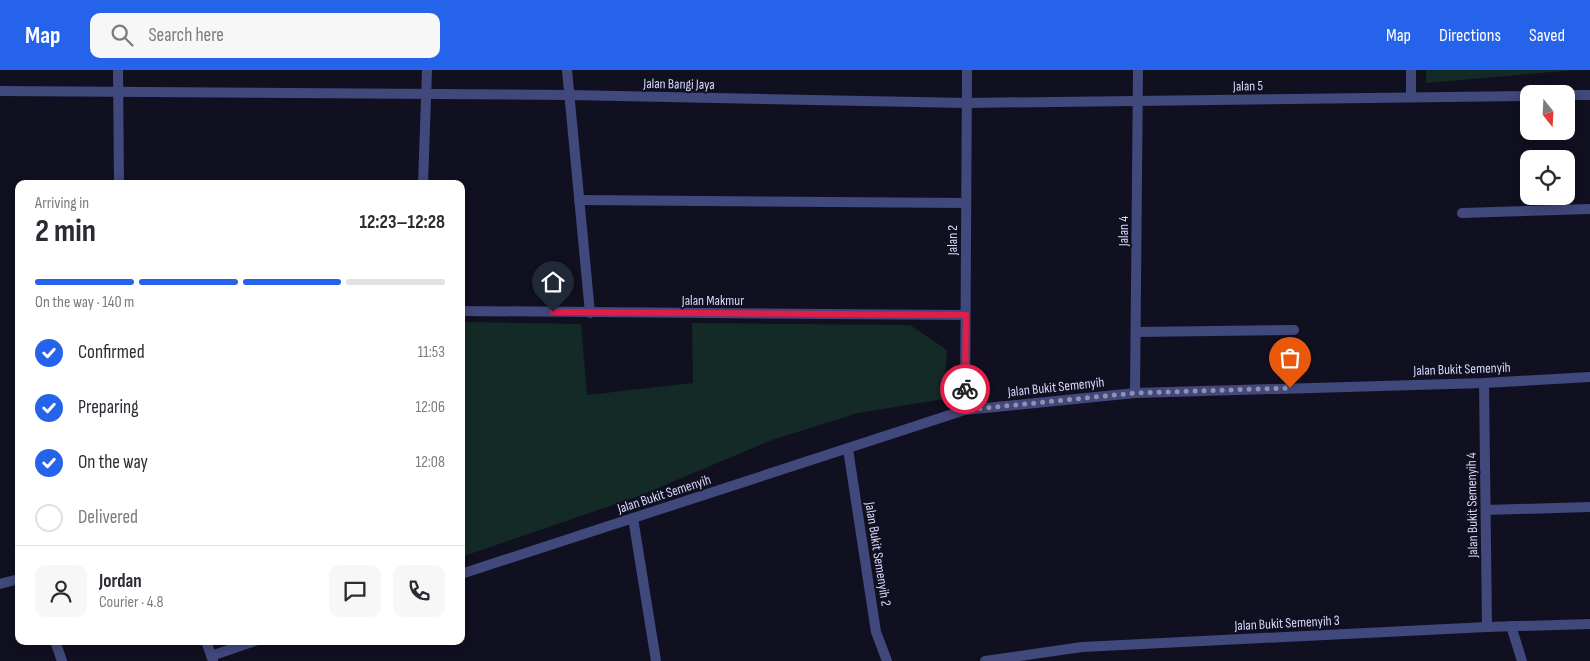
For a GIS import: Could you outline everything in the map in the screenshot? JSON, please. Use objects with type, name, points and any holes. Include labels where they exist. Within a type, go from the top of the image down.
[{"type":"street","points":[[118,70],[119,180]]},
{"type":"street","points":[[423,180],[426,70]]},
{"type":"street","points":[[567,70],[590,313]]},
{"type":"street","name":"Jalan 2","points":[[965,410],[967,70]]},
{"type":"street","name":"Jalan 4","points":[[1135,393],[1138,70]]},
{"type":"street","points":[[1411,70],[1411,97]]},
{"type":"street","name":"Jalan Bangi Jaya","points":[[0,91],[569,95],[967,104]]},
{"type":"street","points":[[1575,95],[1590,95]]},
{"type":"street","name":"Jalan 5","points":[[967,104],[1520,96]]},
{"type":"street","points":[[579,200],[966,203]]},
{"type":"street","points":[[1462,214],[1590,209]]},
{"type":"street","name":"Jalan Makmur","points":[[465,311],[966,315]]},
{"type":"street","points":[[1136,332],[1294,330]]},
{"type":"street","name":"Jalan Bukit Semenyih","points":[[465,573],[965,410],[1135,393],[1484,383],[1590,377]]},
{"type":"street","name":"Jalan Bukit Semenyih 4","points":[[1484,383],[1488,626]]},
{"type":"street","name":"Jalan Bukit Semenyih 2","points":[[848,449],[876,632],[887,661]]},
{"type":"street","points":[[1486,510],[1590,507]]},
{"type":"street","points":[[633,518],[656,661]]},
{"type":"street","points":[[0,584],[15,580]]},
{"type":"street","name":"Jalan Bukit Semenyih 3","points":[[986,661],[1082,647],[1488,626],[1590,624]]},
{"type":"street","points":[[1511,626],[1522,661]]},
{"type":"street","points":[[56,645],[62,661]]},
{"type":"street","points":[[207,645],[212,658],[246,645]]},
{"type":"green space","points":[[1426,70],[1575,70],[1426,83]]},
{"type":"green space","points":[[465,322],[581,324],[587,395],[693,383],[692,323],[910,325],[947,350],[944,399],[858,413],[772,440],[639,496],[465,556]]},
{"type":"way so far","points":[[965,389],[965,410],[1135,393],[1290,388]]},
{"type":"route","points":[[553,312],[966,315],[965,389]]}]
